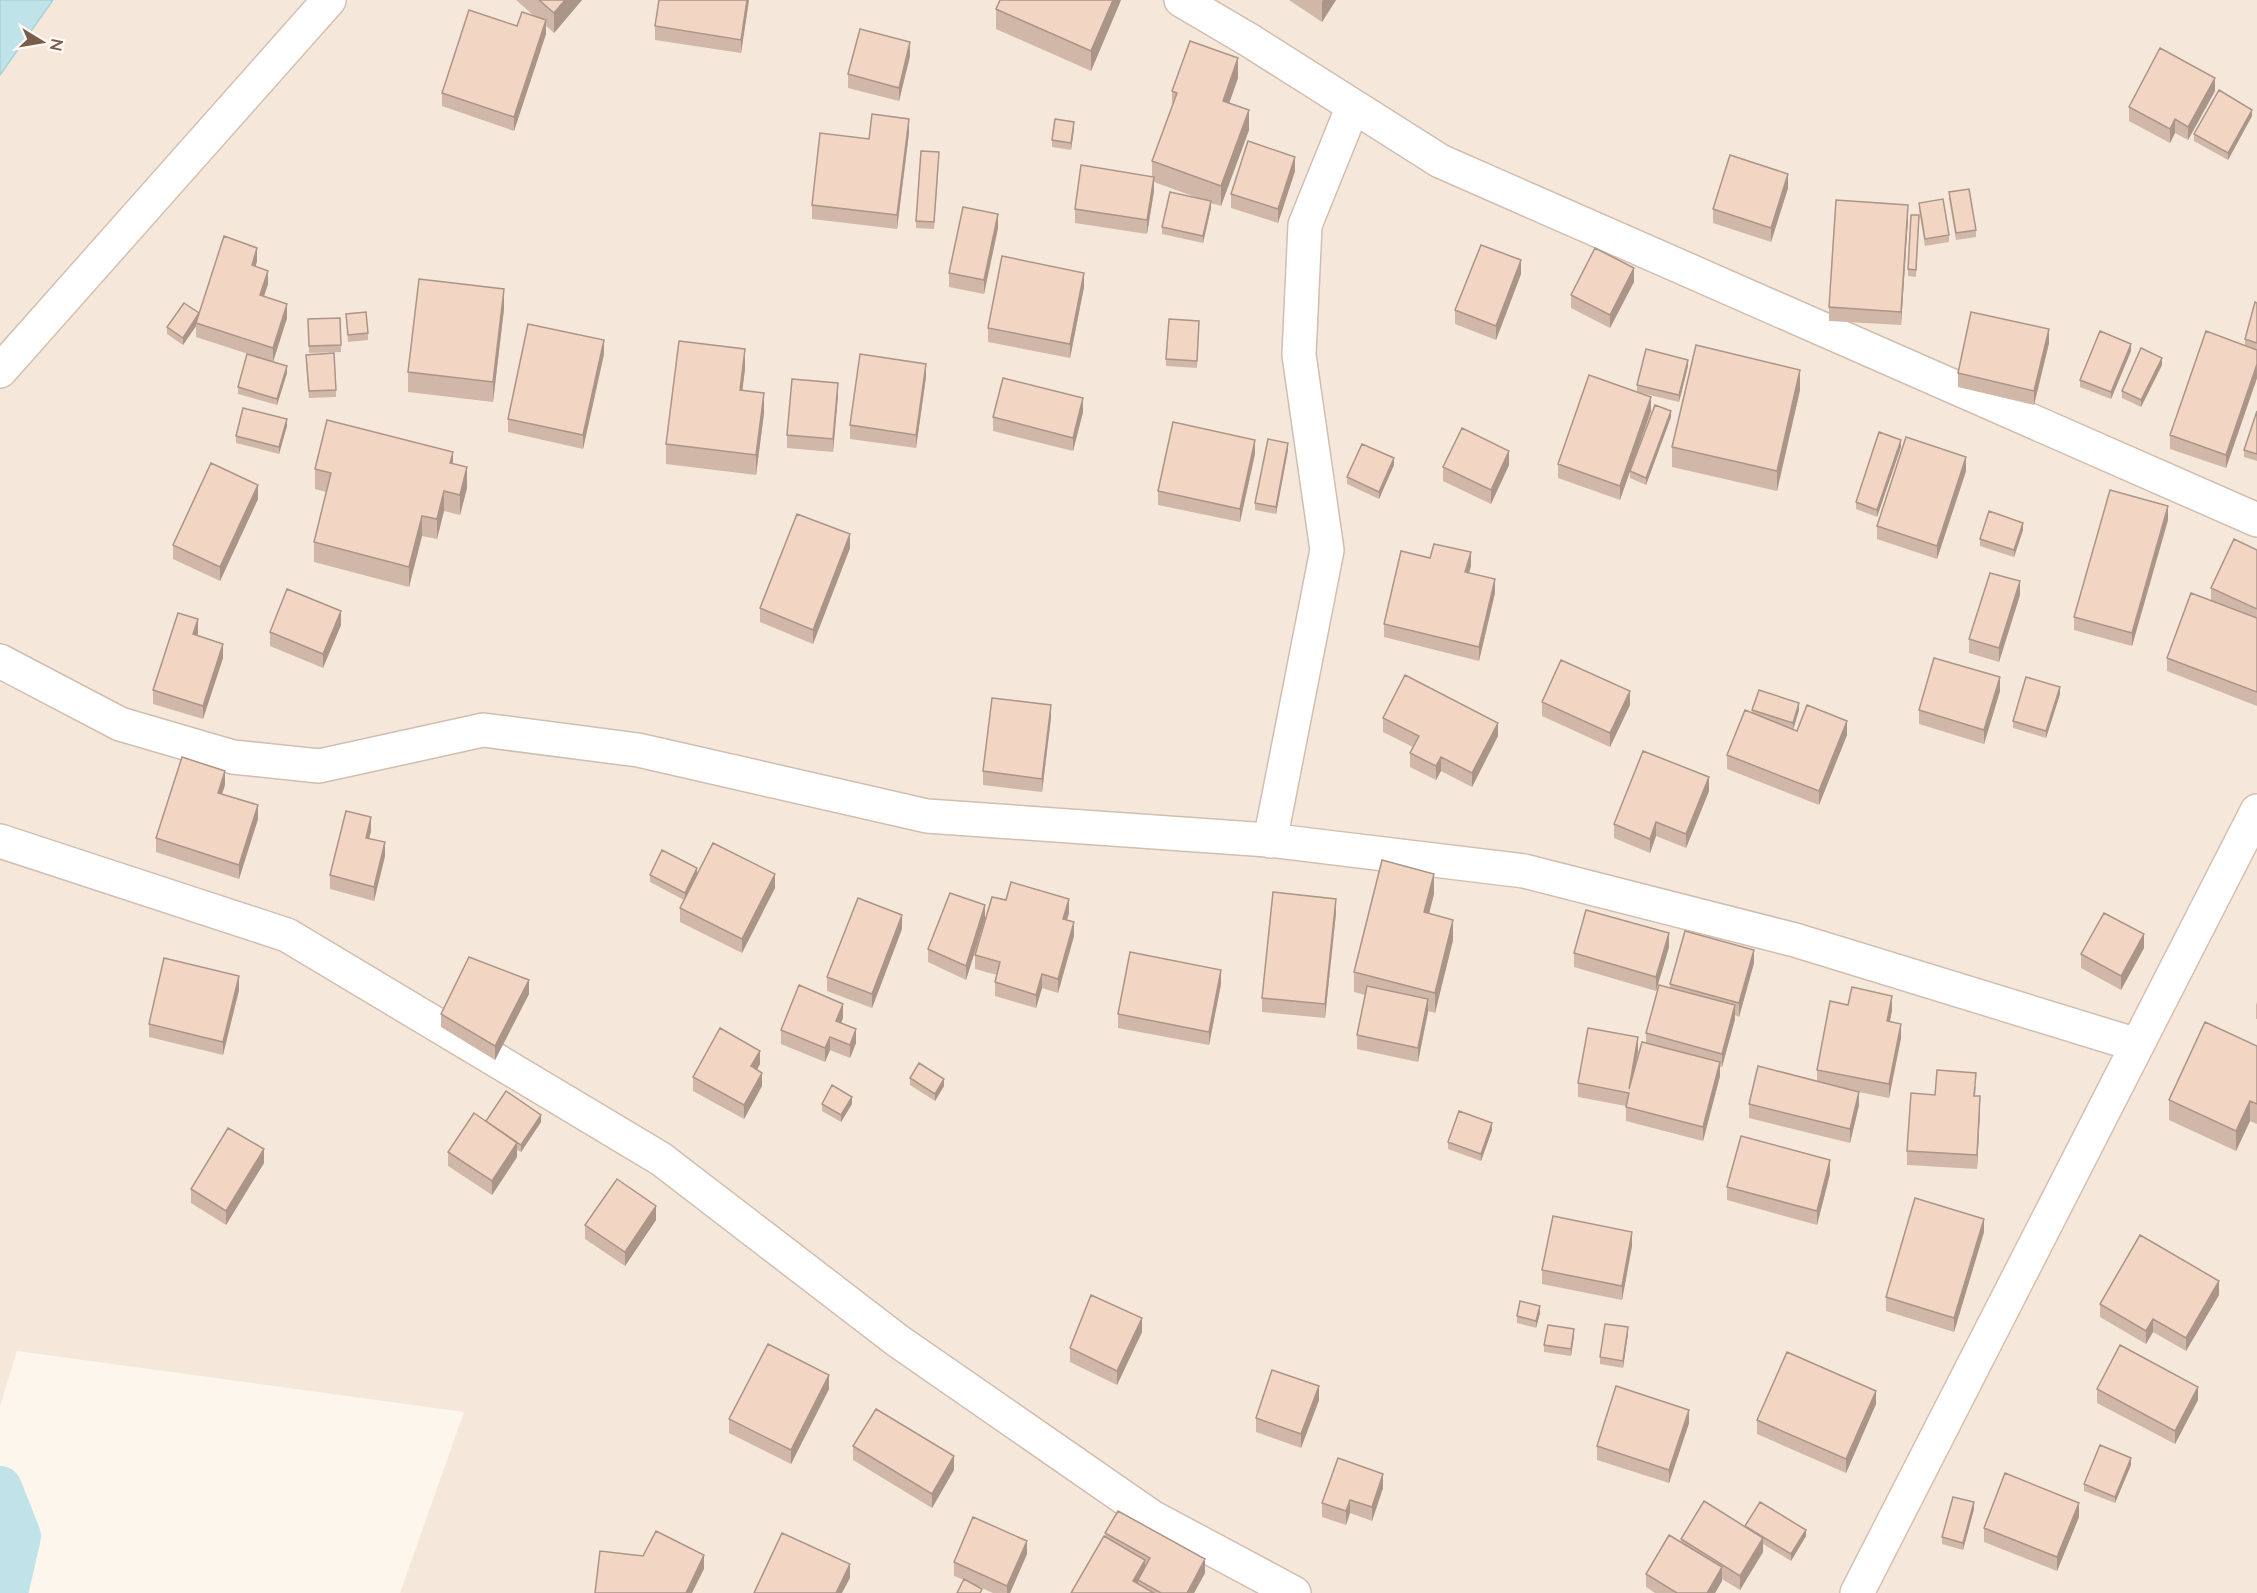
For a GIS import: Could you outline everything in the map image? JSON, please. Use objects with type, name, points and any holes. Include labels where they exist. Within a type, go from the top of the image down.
[{"type":"street","points":[[0,371],[329,0]]},
{"type":"street","points":[[1181,0],[1249,40],[1440,161],[2257,520]]},
{"type":"street","points":[[1270,841],[1327,550],[1299,355],[1305,225],[1353,106]]},
{"type":"street","points":[[0,661],[120,724],[233,757],[320,766],[483,730],[638,750],[927,816],[1270,841],[1524,872],[1795,940],[2137,1045]]},
{"type":"street","points":[[1857,1593],[2257,811]]},
{"type":"street","points":[[0,842],[287,935],[661,1159],[898,1341],[1143,1510],[1294,1593]]},
{"type":"shaded area","points":[[0,0],[2257,0],[2257,1593],[400,1593],[464,1412],[17,1351],[0,1406]]},
{"type":"water","points":[[0,0],[53,0],[0,75]]},
{"type":"building","points":[[539,0],[565,0],[554,13]]},
{"type":"building","points":[[659,0],[747,0],[741,40],[655,26]]},
{"type":"building","points":[[1000,0],[1113,0],[1091,51],[996,9]]},
{"type":"building","points":[[469,10],[517,26],[522,12],[546,20],[514,117],[442,93]]},
{"type":"building","points":[[860,29],[910,42],[899,88],[848,74]]},
{"type":"building","points":[[1190,41],[1238,58],[1223,101],[1249,110],[1221,186],[1152,161],[1177,93],[1172,91]]},
{"type":"building","points":[[2160,48],[2215,78],[2188,127],[2175,119],[2170,129],[2129,107]]},
{"type":"building","points":[[2219,90],[2252,110],[2228,153],[2194,134]]},
{"type":"building","points":[[872,114],[909,119],[897,215],[812,205],[820,133],[869,139]]},
{"type":"building","points":[[1055,119],[1074,122],[1071,143],[1052,140]]},
{"type":"building","points":[[1248,141],[1295,157],[1278,209],[1231,194]]},
{"type":"building","points":[[921,151],[939,152],[934,222],[916,221]]},
{"type":"building","points":[[1730,155],[1788,174],[1771,228],[1713,209]]},
{"type":"building","points":[[1081,165],[1154,177],[1147,220],[1075,209]]},
{"type":"building","points":[[1969,189],[1976,230],[1956,233],[1949,192]]},
{"type":"building","points":[[1170,192],[1211,201],[1203,236],[1162,227]]},
{"type":"building","points":[[1943,199],[1949,235],[1925,239],[1919,203]]},
{"type":"building","points":[[1836,200],[1908,205],[1901,312],[1829,307]]},
{"type":"building","points":[[963,207],[998,214],[984,280],[949,273]]},
{"type":"building","points":[[1911,215],[1919,215],[1916,270],[1908,269]]},
{"type":"building","points":[[224,236],[257,248],[252,265],[268,271],[260,295],[287,304],[273,348],[196,323]]},
{"type":"building","points":[[1481,245],[1521,260],[1496,326],[1455,310]]},
{"type":"building","points":[[1595,248],[1634,268],[1610,315],[1571,295]]},
{"type":"building","points":[[1002,256],[1084,273],[1070,344],[988,328]]},
{"type":"building","points":[[419,279],[504,289],[493,382],[408,372]]},
{"type":"building","points":[[2255,302],[2257,303],[2257,343],[2245,339]]},
{"type":"building","points":[[184,303],[199,313],[183,338],[167,327]]},
{"type":"building","points":[[366,312],[368,333],[348,335],[346,314]]},
{"type":"building","points":[[1971,312],[2049,329],[2034,391],[1958,373]]},
{"type":"building","points":[[340,318],[341,345],[309,346],[308,319]]},
{"type":"building","points":[[1169,319],[1199,321],[1197,361],[1166,359]]},
{"type":"building","points":[[528,324],[604,340],[583,435],[508,419]]},
{"type":"building","points":[[2100,331],[2131,344],[2111,392],[2080,380]]},
{"type":"building","points":[[2206,331],[2257,350],[2257,364],[2226,455],[2170,435]]},
{"type":"building","points":[[679,341],[745,349],[740,390],[764,393],[756,455],[666,444]]},
{"type":"building","points":[[1696,345],[1800,370],[1777,471],[1672,447]]},
{"type":"building","points":[[2141,348],[2162,358],[2141,400],[2122,391]]},
{"type":"building","points":[[1646,349],[1688,360],[1679,395],[1637,385]]},
{"type":"building","points":[[334,353],[336,390],[309,391],[306,355]]},
{"type":"building","points":[[247,354],[287,366],[277,399],[238,387]]},
{"type":"building","points":[[860,354],[926,364],[916,435],[850,425]]},
{"type":"building","points":[[1589,375],[1651,397],[1620,486],[1558,464]]},
{"type":"building","points":[[1003,378],[1083,398],[1073,438],[993,417]]},
{"type":"building","points":[[792,379],[838,383],[833,439],[787,435]]},
{"type":"building","points":[[1655,405],[1671,411],[1646,478],[1630,471]]},
{"type":"building","points":[[243,408],[287,419],[279,447],[236,436]]},
{"type":"building","points":[[2257,411],[2257,454],[2244,450]]},
{"type":"building","points":[[327,420],[453,452],[450,463],[467,467],[460,495],[444,491],[437,519],[422,516],[409,567],[314,542],[331,473],[315,469]]},
{"type":"building","points":[[1173,422],[1255,440],[1240,509],[1158,491]]},
{"type":"building","points":[[1462,428],[1509,451],[1491,490],[1443,467]]},
{"type":"building","points":[[1879,432],[1901,440],[1877,510],[1856,502]]},
{"type":"building","points":[[1906,437],[1966,457],[1937,546],[1877,526]]},
{"type":"building","points":[[1268,439],[1288,443],[1276,507],[1255,503]]},
{"type":"building","points":[[1362,444],[1394,458],[1379,492],[1347,477]]},
{"type":"building","points":[[211,463],[258,485],[220,567],[173,545]]},
{"type":"building","points":[[2110,490],[2168,506],[2132,633],[2074,617]]},
{"type":"building","points":[[1989,511],[2023,523],[2014,550],[1980,539]]},
{"type":"building","points":[[797,514],[850,534],[813,630],[760,608]]},
{"type":"building","points":[[2234,539],[2257,550],[2257,609],[2211,588]]},
{"type":"building","points":[[1434,544],[1471,552],[1465,572],[1495,579],[1479,647],[1384,624],[1401,551],[1430,558]]},
{"type":"building","points":[[1990,573],[2020,581],[1999,648],[1969,639]]},
{"type":"building","points":[[287,589],[341,611],[323,654],[270,632]]},
{"type":"building","points":[[2191,593],[2257,618],[2257,692],[2167,658]]},
{"type":"building","points":[[178,613],[198,619],[193,634],[223,644],[203,706],[153,690]]},
{"type":"building","points":[[1934,658],[2000,677],[1984,730],[1919,710]]},
{"type":"building","points":[[1561,660],[1630,691],[1610,733],[1542,702]]},
{"type":"building","points":[[1405,675],[1498,723],[1472,773],[1441,757],[1436,766],[1410,753],[1419,736],[1383,718]]},
{"type":"building","points":[[2026,677],[2060,687],[2046,731],[2013,721]]},
{"type":"building","points":[[1759,690],[1799,703],[1793,723],[1752,710]]},
{"type":"building","points":[[992,698],[1051,705],[1042,779],[983,771]]},
{"type":"building","points":[[1807,705],[1847,721],[1819,791],[1727,755],[1745,710],[1797,731]]},
{"type":"building","points":[[1643,751],[1709,777],[1686,834],[1656,822],[1650,839],[1614,824]]},
{"type":"building","points":[[182,757],[225,771],[218,793],[258,805],[239,865],[156,838]]},
{"type":"building","points":[[346,811],[371,817],[366,838],[385,842],[374,887],[330,875]]},
{"type":"building","points":[[713,843],[775,874],[742,939],[680,908]]},
{"type":"building","points":[[662,850],[697,868],[685,893],[650,875]]},
{"type":"building","points":[[1382,860],[1434,874],[1424,912],[1453,920],[1435,993],[1354,972]]},
{"type":"building","points":[[1011,882],[1069,899],[1063,919],[1074,922],[1058,979],[1042,974],[1036,995],[995,982],[1000,962],[975,955],[992,897],[1006,900]]},
{"type":"building","points":[[1273,892],[1336,899],[1325,1004],[1262,998]]},
{"type":"building","points":[[950,893],[985,905],[966,966],[928,949]]},
{"type":"building","points":[[858,898],[902,915],[872,994],[827,977]]},
{"type":"building","points":[[1586,910],[1669,933],[1656,977],[1574,953]]},
{"type":"building","points":[[2104,913],[2144,934],[2121,976],[2081,954]]},
{"type":"building","points":[[1685,931],[1754,950],[1739,1003],[1670,984]]},
{"type":"building","points":[[1130,952],[1221,970],[1209,1032],[1118,1014]]},
{"type":"building","points":[[469,957],[529,980],[495,1046],[441,1014]]},
{"type":"building","points":[[164,958],[239,976],[223,1042],[149,1024]]},
{"type":"building","points":[[799,985],[843,1004],[836,1021],[856,1029],[850,1045],[830,1037],[825,1048],[781,1030]]},
{"type":"building","points":[[1659,985],[1735,1005],[1722,1054],[1646,1033]]},
{"type":"building","points":[[1367,986],[1428,999],[1418,1048],[1357,1035]]},
{"type":"building","points":[[1852,987],[1892,996],[1887,1021],[1901,1024],[1889,1084],[1817,1070],[1830,1001],[1848,1005]]},
{"type":"building","points":[[2205,1022],[2257,1046],[2257,1104],[2250,1101],[2236,1131],[2169,1100]]},
{"type":"building","points":[[720,1028],[760,1051],[751,1066],[762,1073],[744,1105],[693,1077]]},
{"type":"building","points":[[1588,1028],[1638,1037],[1629,1089],[1642,1042],[1720,1062],[1703,1127],[1626,1107],[1629,1093],[1578,1083]]},
{"type":"building","points":[[919,1063],[944,1079],[935,1094],[910,1078]]},
{"type":"building","points":[[1758,1066],[1859,1092],[1850,1129],[1749,1104]]},
{"type":"building","points":[[1937,1070],[1976,1073],[1974,1096],[1980,1096],[1977,1155],[1907,1151],[1911,1093],[1935,1095]]},
{"type":"building","points":[[832,1085],[852,1097],[841,1115],[822,1104]]},
{"type":"building","points":[[506,1091],[541,1115],[521,1145],[486,1121]]},
{"type":"building","points":[[1459,1111],[1492,1123],[1481,1154],[1448,1142]]},
{"type":"building","points":[[474,1113],[517,1143],[492,1181],[448,1152]]},
{"type":"building","points":[[228,1128],[264,1149],[226,1211],[191,1189]]},
{"type":"building","points":[[1741,1136],[1830,1160],[1817,1211],[1727,1187]]},
{"type":"building","points":[[617,1179],[656,1206],[625,1252],[585,1225]]},
{"type":"building","points":[[1915,1198],[1984,1219],[1954,1318],[1886,1297]]},
{"type":"building","points":[[1553,1216],[1632,1232],[1622,1286],[1542,1270]]},
{"type":"building","points":[[2140,1235],[2219,1281],[2186,1338],[2153,1319],[2146,1331],[2100,1304]]},
{"type":"building","points":[[1091,1295],[1142,1318],[1117,1371],[1070,1348]]},
{"type":"building","points":[[1520,1301],[1540,1306],[1536,1321],[1517,1316]]},
{"type":"building","points":[[1605,1324],[1628,1327],[1623,1361],[1600,1357]]},
{"type":"building","points":[[1548,1325],[1574,1329],[1571,1349],[1544,1345]]},
{"type":"building","points":[[768,1344],[829,1375],[791,1450],[729,1419]]},
{"type":"building","points":[[2120,1345],[2198,1387],[2175,1431],[2097,1389]]},
{"type":"building","points":[[1787,1352],[1876,1391],[1846,1459],[1757,1420]]},
{"type":"building","points":[[1272,1370],[1319,1386],[1301,1434],[1256,1418]]},
{"type":"building","points":[[1616,1386],[1689,1410],[1669,1470],[1597,1446]]},
{"type":"building","points":[[876,1409],[954,1456],[932,1494],[853,1446]]},
{"type":"building","points":[[2100,1445],[2131,1458],[2115,1497],[2084,1484]]},
{"type":"building","points":[[1338,1458],[1383,1474],[1372,1507],[1350,1500],[1346,1511],[1322,1503]]},
{"type":"building","points":[[2005,1473],[2079,1503],[2057,1557],[1984,1528]]},
{"type":"building","points":[[1953,1497],[1974,1502],[1963,1543],[1942,1537]]},
{"type":"building","points":[[1704,1501],[1763,1538],[1740,1576],[1681,1539]]},
{"type":"building","points":[[1760,1502],[1806,1530],[1791,1554],[1745,1526]]},
{"type":"building","points":[[1118,1511],[1205,1559],[1187,1593],[1161,1593],[1138,1580],[1150,1558],[1105,1533]]},
{"type":"building","points":[[973,1517],[1027,1541],[1007,1586],[954,1562]]},
{"type":"building","points":[[656,1531],[704,1555],[686,1593],[595,1593],[600,1551],[643,1556]]},
{"type":"building","points":[[782,1533],[850,1564],[836,1593],[754,1593]]},
{"type":"building","points":[[1669,1535],[1722,1567],[1707,1593],[1677,1593],[1646,1574]]},
{"type":"building","points":[[1104,1536],[1145,1560],[1133,1581],[1154,1593],[1071,1593]]},
{"type":"building","points":[[964,1579],[982,1589],[980,1593],[957,1593]]},
{"type":"waterway","points":[[0,1488],[19,1536],[6,1593]]}]
